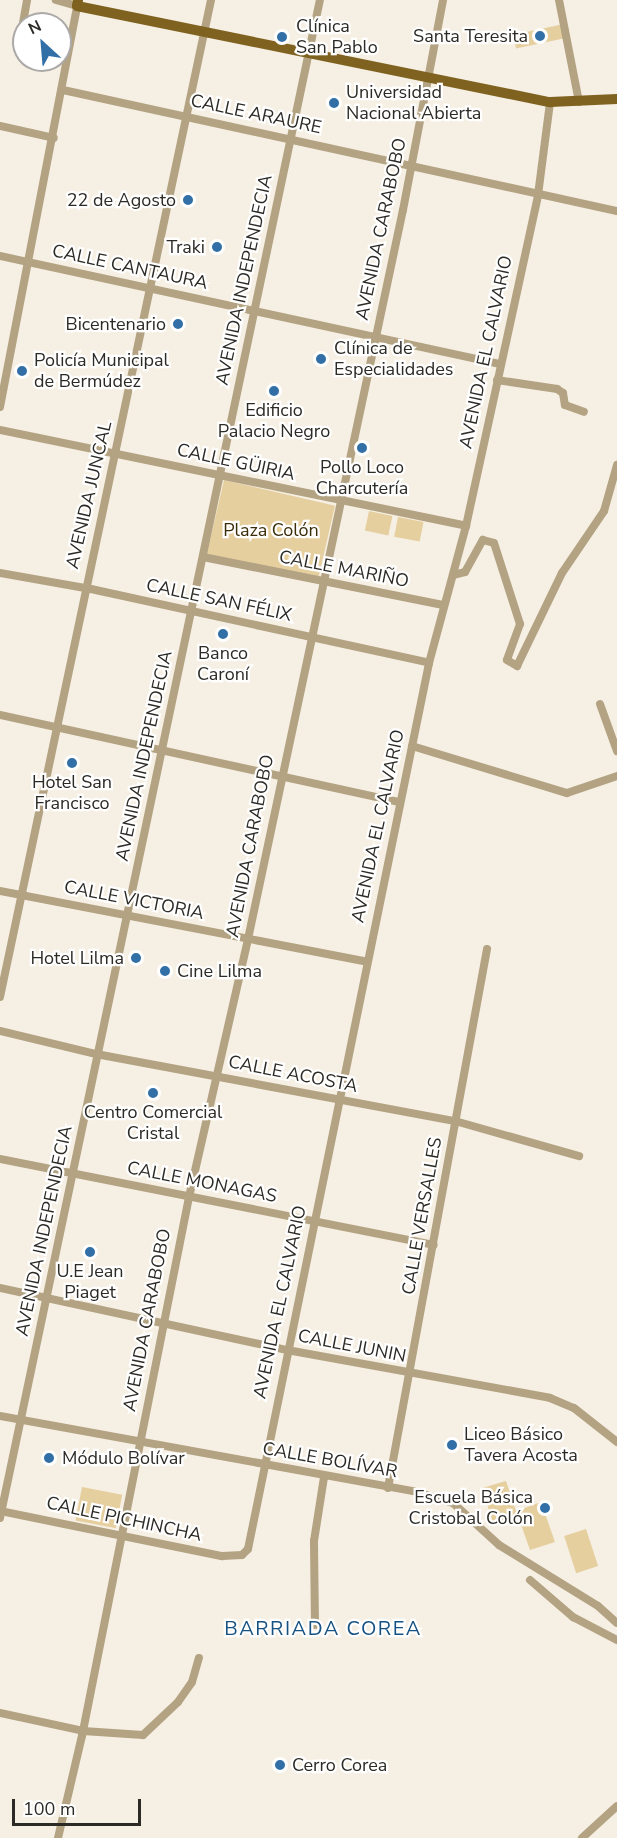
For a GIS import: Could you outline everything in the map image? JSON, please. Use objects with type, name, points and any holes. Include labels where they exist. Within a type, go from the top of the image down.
[{"type":"main road","points":[[77,3],[550,102],[616,102]]},
{"type":"street","points":[[0,406],[54,138],[77,3],[56,0]]},
{"type":"street","name":"AVENIDA JUNCAL","points":[[0,997],[19,896],[152,289],[211,0]]},
{"type":"street","name":"AVENIDA INDEPENDECIA","points":[[1,1513],[320,0]]},
{"type":"street","name":"AVENIDA CARABOBO","points":[[58,1838],[83,1731],[162,1323],[249,939],[310,637],[324,583],[430,78],[443,0]]},
{"type":"street","points":[[559,0],[579,102]]},
{"type":"street","name":"CALLE ARAURE","points":[[63,90],[291,137],[538,195],[617,211]]},
{"type":"street","name":"AVENIDA EL CALVARIO","points":[[242,1556],[248,1550],[263,1466],[429,663],[466,526],[538,195],[550,102]]},
{"type":"street","points":[[0,126],[54,138]]},
{"type":"street","name":"CALLE CANTAURA","points":[[0,256],[500,364]]},
{"type":"street","points":[[497,380],[557,389],[563,393],[565,405],[584,412]]},
{"type":"street","name":"CALLE GÜIRIA","points":[[0,430],[466,526]]},
{"type":"street","points":[[453,575],[465,572],[483,540],[494,543],[520,624],[507,660],[518,666],[557,581],[604,511],[617,465]]},
{"type":"street","name":"CALLE MARIÑO","points":[[202,557],[444,605]]},
{"type":"street","name":"CALLE SAN FÉLIX","points":[[0,573],[85,587],[429,663]]},
{"type":"street","points":[[600,704],[617,751]]},
{"type":"street","points":[[0,715],[56,729],[162,747],[400,802]]},
{"type":"street","points":[[412,747],[567,793],[617,776]]},
{"type":"street","name":"CALLE VICTORIA","points":[[0,891],[367,962]]},
{"type":"street","name":"CALLE VERSALLES","points":[[388,1488],[487,949]]},
{"type":"street","name":"CALLE ACOSTA","points":[[0,1031],[96,1054],[455,1121],[579,1156]]},
{"type":"street","name":"CALLE MONAGAS","points":[[0,1159],[434,1245]]},
{"type":"street","name":"CALLE JUNIN","points":[[0,1288],[287,1350],[550,1398],[574,1408],[617,1442]]},
{"type":"street","name":"CALLE BOLÍVAR","points":[[0,1416],[139,1439],[453,1503],[499,1545],[598,1606],[617,1623]]},
{"type":"street","points":[[315,1625],[314,1540],[324,1477]]},
{"type":"street","name":"CALLE PICHINCHA","points":[[1,1513],[222,1556],[242,1556]]},
{"type":"street","points":[[530,1580],[573,1617],[617,1640]]},
{"type":"street","points":[[0,1713],[83,1731],[143,1735],[178,1702],[192,1682],[199,1658]]},
{"type":"street","points":[[582,1838],[617,1806]]},
{"type":"green space","name":"Santa Teresita","points":[[564,24],[567,38],[516,49],[513,35]]},
{"type":"green space","name":"Plaza Colón","points":[[224,480],[335,506],[318,580],[207,554]]},
{"type":"green space","points":[[369,511],[392,516],[388,536],[365,531]]},
{"type":"green space","points":[[398,517],[424,522],[420,542],[394,537]]},
{"type":"green space","points":[[506,1481],[516,1511],[541,1502],[555,1542],[530,1550],[517,1513],[518,1518],[494,1526],[482,1488]]},
{"type":"green space","points":[[82,1487],[122,1495],[116,1528],[76,1520]]},
{"type":"green space","points":[[586,1529],[598,1566],[576,1573],[564,1536]]},
{"type":"place","name":"Santa Teresita","points":[[540,36]]},
{"type":"place","name":"Clínica San Pablo","points":[[282,37]]},
{"type":"place","name":"Universidad Nacional Abierta","points":[[334,103]]},
{"type":"place","name":"22 de Agosto","points":[[188,200]]},
{"type":"place","name":"Traki","points":[[217,247]]},
{"type":"place","name":"Bicentenario","points":[[178,324]]},
{"type":"place","name":"Clínica de Especialidades","points":[[321,359]]},
{"type":"place","name":"Policía Municipal de Bermúdez","points":[[22,371]]},
{"type":"place","name":"Edificio Palacio Negro","points":[[274,391]]},
{"type":"place","name":"Pollo Loco Charcutería","points":[[362,448]]},
{"type":"place","name":"Banco Caroní","points":[[223,634]]},
{"type":"place","name":"Hotel San Francisco","points":[[72,763]]},
{"type":"place","name":"Hotel Lilma","points":[[136,958]]},
{"type":"place","name":"Cine Lilma","points":[[165,971]]},
{"type":"place","name":"Centro Comercial Cristal","points":[[153,1093]]},
{"type":"place","name":"U.E Jean Piaget","points":[[90,1252]]},
{"type":"place","name":"Liceo Básico Tavera Acosta","points":[[452,1445]]},
{"type":"place","name":"Módulo Bolívar","points":[[49,1458]]},
{"type":"place","name":"Escuela Básica Cristobal Colón","points":[[545,1508]]},
{"type":"place","name":"Cerro Corea","points":[[280,1765]]},
{"type":"district","name":"BARRIADA COREA","points":[[323,1628]]}]
